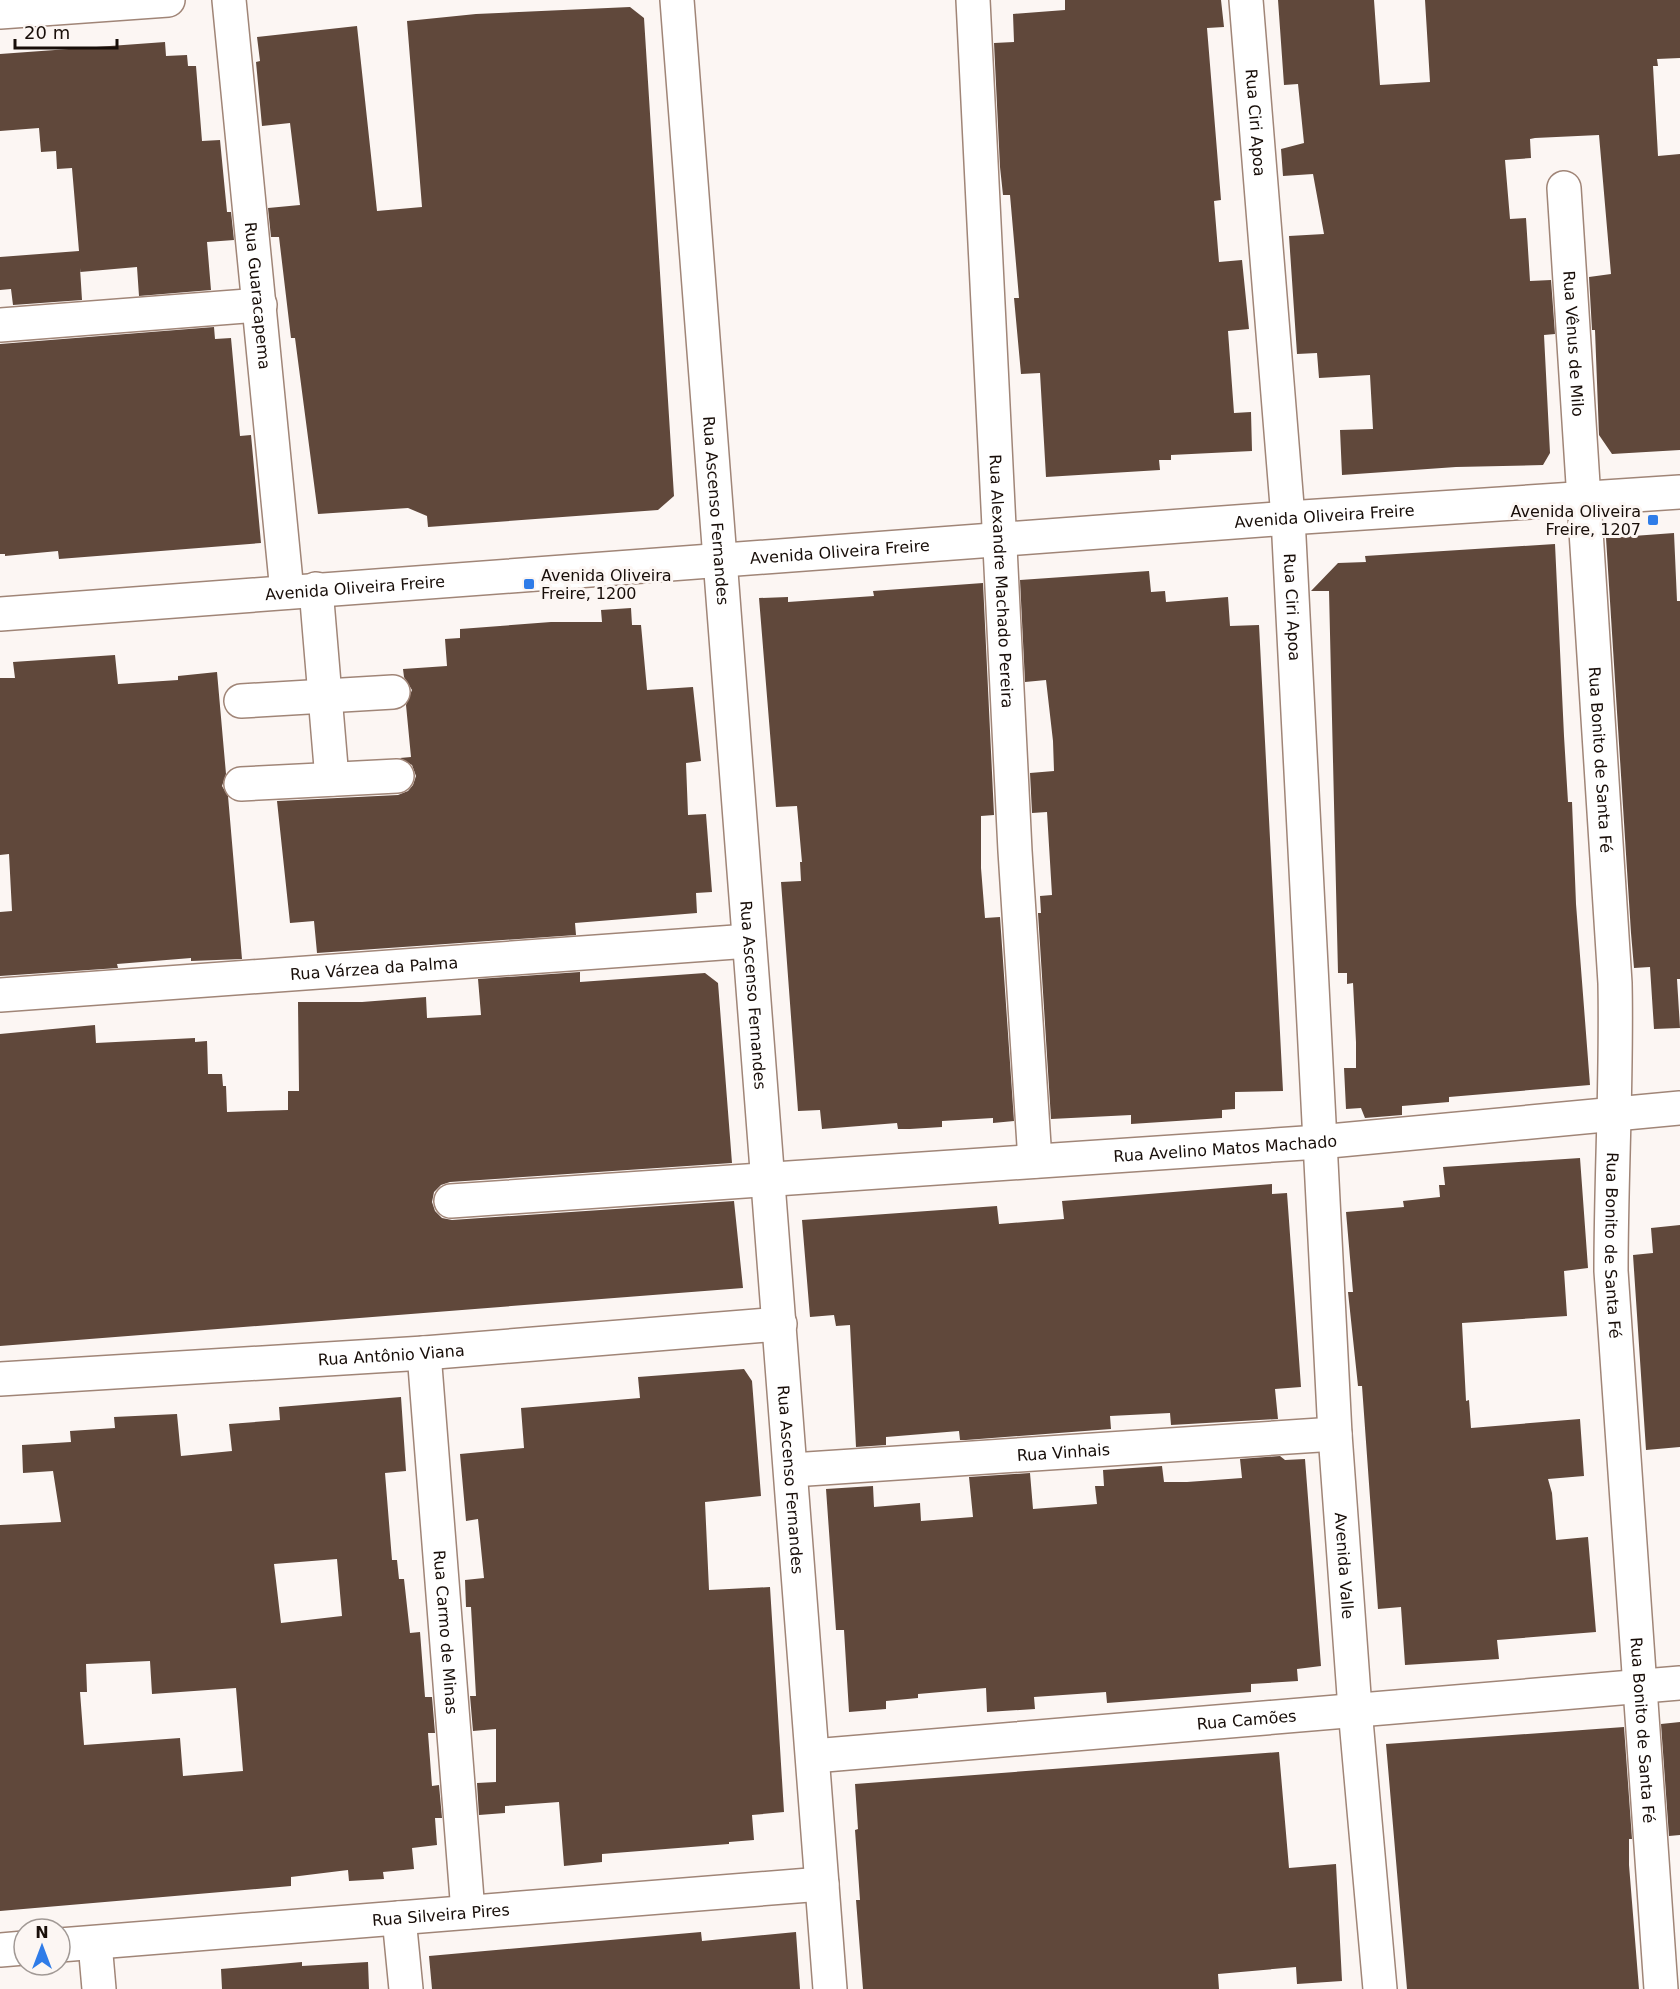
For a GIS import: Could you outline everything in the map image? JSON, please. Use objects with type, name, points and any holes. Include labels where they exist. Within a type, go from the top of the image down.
[{"type":"street","points":[[0,12],[168,0]]},
{"type":"street","name":"Rua Guaracapema","points":[[229,0],[260,305],[302,591],[325,696],[332,779]]},
{"type":"street","name":"Rua Ascenso Fernandes","points":[[677,0],[792,1470],[830,1989]]},
{"type":"street","name":"Rua Alexandre Machado Pereira","points":[[973,0],[999,541],[1035,1161]]},
{"type":"street","name":"Rua Ciri Apoa","points":[[1246,0],[1288,518],[1319,1142]]},
{"type":"street","name":"Rua Vênus de Milo","points":[[1564,188],[1582,500]]},
{"type":"street","points":[[0,325],[260,305]]},
{"type":"street","name":"Avenida Oliveira Freire","points":[[0,614],[1288,518],[1680,492]]},
{"type":"street","name":"Rua Bonito de Santa Fé","points":[[1582,500],[1615,983],[1615,1115],[1611,1271],[1661,1989]]},
{"type":"street","points":[[241,701],[393,692]]},
{"type":"street","points":[[241,784],[397,776]]},
{"type":"street","name":"Rua Várzea da Palma","points":[[0,994],[749,941]]},
{"type":"street","name":"Rua Avelino Matos Machado","points":[[451,1201],[1319,1142],[1680,1108]]},
{"type":"street","name":"Avenida Valle","points":[[1319,1142],[1335,1434],[1355,1709],[1380,1989]]},
{"type":"street","name":"Rua Antônio Viana","points":[[0,1378],[424,1353],[780,1323]]},
{"type":"street","name":"Rua Carmo de Minas","points":[[424,1353],[468,1912]]},
{"type":"street","name":"Rua Vinhais","points":[[792,1470],[1335,1434]]},
{"type":"street","name":"Rua Camões","points":[[813,1756],[1680,1683]]},
{"type":"street","name":"Rua Silveira Pires","points":[[72,1944],[822,1884]]},
{"type":"street","points":[[399,1918],[406,1989]]},
{"type":"street","points":[[95,1942],[99,1989]]},
{"type":"building","points":[[1065,0],[1221,0],[1224,27],[1207,28],[1221,200],[1214,201],[1219,262],[1242,260],[1249,329],[1228,331],[1234,413],[1251,412],[1252,451],[1171,455],[1171,460],[1159,460],[1160,470],[1046,477],[1040,373],[1021,374],[1014,298],[1019,298],[1010,195],[1003,195],[1000,167],[994,43],[1014,42],[1013,14],[1065,10]]},
{"type":"building","points":[[1278,0],[1374,0],[1380,85],[1430,82],[1425,0],[1680,0],[1680,58],[1657,59],[1658,66],[1653,66],[1658,156],[1680,154],[1680,450],[1612,454],[1599,435],[1595,330],[1592,330],[1589,277],[1611,274],[1599,135],[1535,138],[1530,139],[1531,158],[1505,160],[1510,219],[1526,218],[1530,281],[1551,280],[1555,334],[1544,335],[1550,453],[1543,465],[1456,467],[1342,475],[1340,430],[1373,429],[1370,375],[1319,378],[1317,353],[1297,354],[1289,236],[1324,234],[1313,174],[1283,176],[1281,149],[1304,143],[1298,84],[1284,85]]},
{"type":"building","points":[[630,7],[644,18],[674,496],[658,510],[428,527],[427,516],[408,508],[318,514],[295,338],[291,338],[279,237],[271,237],[268,208],[300,205],[290,123],[262,126],[256,62],[260,61],[257,37],[357,26],[377,211],[422,207],[407,21],[476,14]]},
{"type":"building","points":[[165,42],[166,56],[187,55],[188,66],[196,66],[202,141],[220,140],[227,212],[231,212],[234,240],[207,242],[211,290],[139,296],[137,267],[80,272],[82,300],[13,305],[11,289],[0,290],[0,257],[79,251],[72,168],[57,169],[56,151],[41,152],[39,128],[0,131],[0,54]]},
{"type":"building","points":[[214,327],[215,339],[231,338],[240,436],[251,435],[261,543],[59,559],[58,551],[5,556],[5,554],[0,554],[0,344]]},
{"type":"building","points":[[1674,533],[1677,601],[1680,601],[1680,979],[1677,979],[1680,1028],[1654,1029],[1650,967],[1634,968],[1606,538]]},
{"type":"building","points":[[1555,544],[1568,802],[1572,802],[1576,904],[1590,1085],[1449,1097],[1449,1102],[1402,1106],[1402,1115],[1365,1118],[1361,1108],[1346,1109],[1344,1068],[1356,1068],[1356,1042],[1353,983],[1347,984],[1347,973],[1338,973],[1329,591],[1311,591],[1338,563],[1366,562],[1365,556]]},
{"type":"building","points":[[1149,571],[1151,592],[1165,591],[1166,602],[1228,597],[1230,626],[1259,625],[1283,1091],[1235,1092],[1235,1109],[1222,1110],[1222,1118],[1131,1124],[1131,1115],[1051,1119],[1038,913],[1041,913],[1040,896],[1052,895],[1047,812],[1032,813],[1030,773],[1054,771],[1053,741],[1046,680],[1025,682],[1020,580]]},
{"type":"building","points":[[983,583],[994,815],[981,816],[981,868],[985,918],[1000,917],[1014,1121],[993,1123],[993,1118],[942,1121],[942,1127],[898,1129],[897,1123],[822,1129],[820,1110],[798,1111],[781,882],[801,881],[800,862],[802,862],[797,806],[776,807],[759,598],[788,597],[788,602],[874,596],[873,591]]},
{"type":"building","points":[[631,608],[632,625],[641,625],[647,690],[693,687],[701,761],[686,763],[688,815],[706,814],[712,892],[696,893],[697,913],[575,923],[576,935],[317,953],[314,921],[290,923],[277,801],[398,795],[408,791],[416,776],[412,765],[400,758],[411,757],[406,705],[412,690],[404,677],[403,669],[447,666],[445,639],[460,638],[460,629],[551,622],[602,622],[601,610]]},
{"type":"building","points":[[115,655],[118,684],[178,680],[178,676],[217,672],[226,774],[222,786],[228,796],[242,959],[191,961],[191,958],[117,964],[118,968],[0,976],[0,912],[12,911],[9,854],[0,855],[0,678],[15,678],[13,662]]},
{"type":"building","points":[[580,972],[580,982],[705,973],[718,983],[732,1163],[450,1182],[441,1185],[434,1192],[432,1202],[435,1211],[442,1218],[452,1220],[734,1201],[743,1288],[0,1346],[0,1034],[95,1025],[96,1043],[195,1038],[195,1042],[207,1041],[208,1074],[222,1074],[223,1086],[226,1086],[227,1112],[288,1110],[288,1091],[299,1091],[298,1002],[362,1002],[426,997],[427,1018],[481,1015],[478,979]]},
{"type":"building","points":[[1580,1158],[1588,1268],[1564,1271],[1567,1316],[1462,1323],[1466,1401],[1469,1400],[1471,1428],[1580,1419],[1584,1476],[1548,1479],[1552,1493],[1556,1540],[1588,1537],[1596,1632],[1497,1640],[1499,1659],[1405,1665],[1401,1607],[1378,1609],[1362,1386],[1358,1386],[1348,1292],[1353,1292],[1346,1212],[1404,1207],[1403,1201],[1440,1197],[1439,1185],[1445,1185],[1443,1167]]},
{"type":"building","points":[[1272,1184],[1272,1194],[1287,1193],[1301,1387],[1275,1389],[1278,1419],[1171,1425],[1170,1413],[1110,1416],[1111,1429],[966,1440],[960,1440],[959,1431],[886,1437],[886,1445],[856,1447],[850,1325],[836,1326],[834,1315],[810,1317],[802,1220],[997,1206],[999,1224],[1064,1219],[1062,1201]]},
{"type":"building","points":[[1680,1225],[1680,1447],[1646,1450],[1633,1255],[1653,1253],[1651,1228]]},
{"type":"building","points":[[744,1369],[752,1381],[761,1496],[705,1502],[709,1590],[770,1587],[784,1812],[752,1815],[754,1840],[602,1854],[602,1862],[564,1866],[559,1802],[505,1806],[505,1813],[479,1815],[477,1783],[496,1782],[496,1729],[473,1731],[470,1696],[476,1696],[471,1607],[466,1607],[465,1580],[484,1578],[478,1519],[466,1521],[460,1454],[524,1448],[521,1408],[640,1398],[638,1377]]},
{"type":"building","points":[[401,1397],[406,1471],[385,1473],[392,1560],[397,1560],[399,1579],[404,1579],[410,1633],[420,1632],[425,1697],[432,1697],[435,1733],[428,1733],[432,1786],[439,1785],[442,1818],[435,1818],[437,1845],[412,1848],[414,1869],[383,1872],[384,1879],[349,1881],[348,1870],[291,1877],[291,1886],[0,1911],[0,1525],[61,1522],[53,1471],[23,1473],[22,1445],[71,1442],[70,1431],[115,1428],[114,1417],[177,1414],[181,1456],[232,1451],[229,1424],[280,1420],[279,1407]],"holes":[[[337,1559],[342,1616],[281,1623],[274,1564]],[[150,1661],[152,1694],[236,1688],[243,1771],[183,1776],[180,1738],[84,1745],[80,1692],[87,1692],[86,1664]]]},
{"type":"building","points":[[1280,1456],[1285,1460],[1305,1459],[1321,1666],[1297,1669],[1298,1681],[1251,1684],[1251,1692],[1107,1703],[1106,1692],[1034,1697],[1035,1709],[987,1712],[986,1688],[918,1694],[918,1698],[886,1701],[886,1709],[849,1712],[844,1630],[836,1630],[826,1489],[873,1486],[874,1507],[920,1503],[921,1521],[973,1517],[969,1477],[1030,1473],[1033,1509],[1097,1504],[1095,1486],[1104,1486],[1103,1470],[1162,1466],[1164,1482],[1242,1478],[1240,1459]]},
{"type":"building","points":[[1680,1722],[1680,1835],[1669,1836],[1661,1724]]},
{"type":"building","points":[[1624,1727],[1632,1839],[1629,1839],[1629,1865],[1639,1989],[1407,1989],[1386,1744]]},
{"type":"building","points":[[1279,1752],[1289,1868],[1336,1864],[1342,1981],[1297,1984],[1296,1967],[1218,1974],[1219,1989],[863,1989],[856,1900],[860,1900],[855,1830],[858,1829],[855,1784]]},
{"type":"building","points":[[701,1932],[702,1941],[796,1932],[800,1989],[432,1989],[429,1956]]},
{"type":"building","points":[[302,1962],[302,1966],[368,1962],[369,1989],[222,1989],[221,1969]]},
{"type":"place","name":"Avenida Oliveira Freire, 1207","points":[[1653,520]]},
{"type":"place","name":"Avenida Oliveira Freire, 1200","points":[[529,584]]}]
